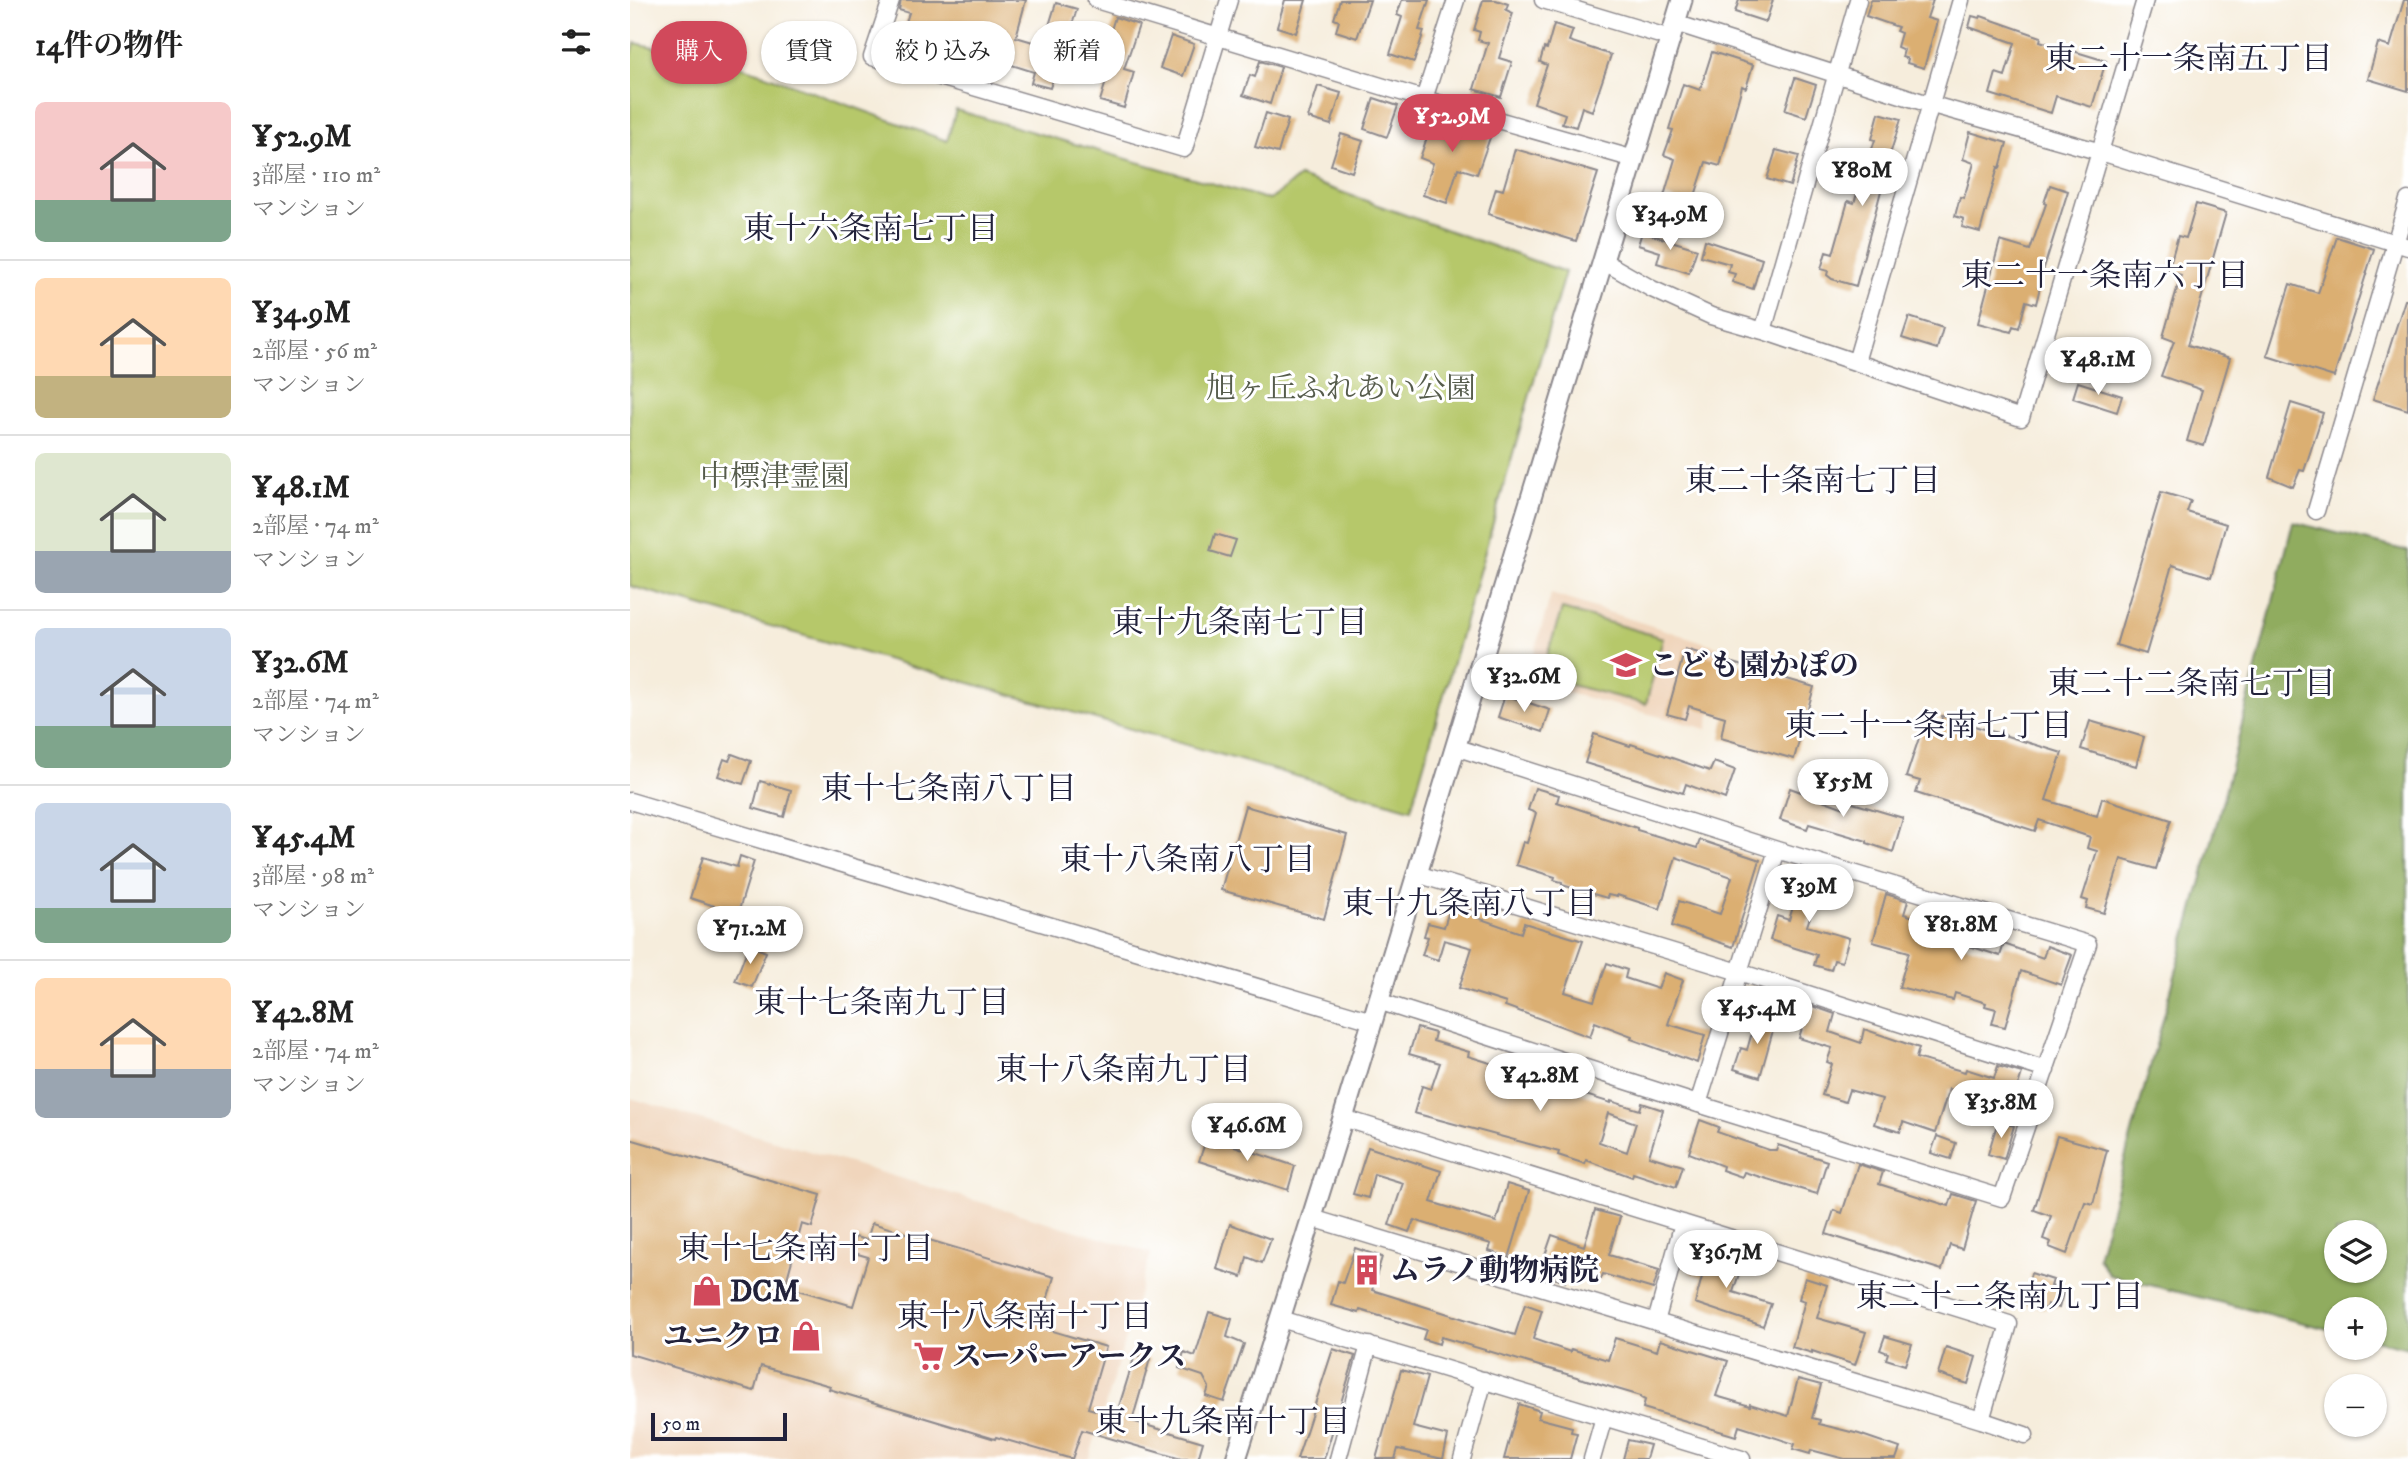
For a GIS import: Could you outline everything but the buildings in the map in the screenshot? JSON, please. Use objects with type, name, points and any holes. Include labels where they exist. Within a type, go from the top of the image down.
[{"type":"street","points":[[891,0],[872,57],[1184,149],[1229,0]]},
{"type":"street","points":[[1096,0],[1634,159]]},
{"type":"street","points":[[1424,99],[1456,0]]},
{"type":"street","points":[[1543,0],[1673,30],[1836,75],[2101,152],[2402,245]]},
{"type":"street","points":[[1236,1459],[1282,1319],[1682,0]]},
{"type":"street","points":[[1763,331],[1858,0]]},
{"type":"street","points":[[1856,362],[1961,0]]},
{"type":"street","points":[[1603,261],[1652,289],[1711,316],[2021,418],[2145,0]]},
{"type":"street","points":[[2316,512],[2402,245],[2408,200]]},
{"type":"street","points":[[1378,1001],[2002,1198],[2088,943],[1777,850],[1455,747]]},
{"type":"street","points":[[630,801],[1372,1021]]},
{"type":"street","points":[[1698,1104],[1777,850]]},
{"type":"street","points":[[1417,874],[1739,972],[2046,1070]]},
{"type":"street","points":[[1343,1118],[2009,1324],[1980,1420]]},
{"type":"street","points":[[1312,1218],[2025,1435]]},
{"type":"street","points":[[1656,1322],[1683,1223]]},
{"type":"street","points":[[1282,1319],[1604,1417],[1716,1455],[1742,1459]]},
{"type":"street","points":[[1338,1459],[1368,1345]]},
{"type":"street","points":[[1462,1459],[1484,1380]]},
{"type":"street","points":[[1592,1459],[1604,1417]]},
{"type":"shaded area","name":"こども園かぽの","points":[[1551,594],[1725,649],[1707,729],[1526,682]]},
{"type":"shaded area","points":[[630,1098],[1151,1253],[1089,1459],[630,1459]]},
{"type":"green space","points":[[635,43],[651,46],[651,84],[747,84],[747,68],[761,73],[761,84],[790,84],[947,141],[956,110],[1270,200],[1299,177],[1565,272],[1411,809],[630,586],[630,60]]},
{"type":"green space","points":[[2293,522],[2408,551],[2408,1348],[2387,1343],[2387,1297],[2324,1297],[2324,1328],[2109,1275],[2098,1257],[2219,815]]},
{"type":"green space","points":[[1562,609],[1663,638],[1646,704],[1540,677]]},
{"type":"place","name":"こども園かぽの","points":[[1626,665]]},
{"type":"place","name":"ムラノ動物病院","points":[[1367,1270]]},
{"type":"place","name":"DCM","points":[[707,1291]]},
{"type":"place","name":"ユニクロ","points":[[806,1336]]},
{"type":"place","name":"スーパーアークス","points":[[929,1356]]},
{"type":"district","name":"東二十一条南五丁目","points":[[2189,58]]},
{"type":"district","name":"東十六条南七丁目","points":[[871,228]]},
{"type":"district","name":"東二十一条南六丁目","points":[[2105,275]]},
{"type":"district","name":"東二十条南七丁目","points":[[1813,480]]},
{"type":"district","name":"東十九条南七丁目","points":[[1240,622]]},
{"type":"district","name":"東二十二条南七丁目","points":[[2192,683]]},
{"type":"district","name":"東二十一条南七丁目","points":[[1929,725]]},
{"type":"district","name":"東十七条南八丁目","points":[[949,788]]},
{"type":"district","name":"東十八条南八丁目","points":[[1188,859]]},
{"type":"district","name":"東十九条南八丁目","points":[[1470,903]]},
{"type":"district","name":"東十七条南九丁目","points":[[882,1002]]},
{"type":"district","name":"東十八条南九丁目","points":[[1124,1069]]},
{"type":"district","name":"東十七条南十丁目","points":[[806,1248]]},
{"type":"district","name":"東二十二条南九丁目","points":[[2000,1296]]},
{"type":"district","name":"東十八条南十丁目","points":[[1025,1316]]},
{"type":"district","name":"東十九条南十丁目","points":[[1223,1421]]},
{"type":"park label","name":"旭ヶ丘ふれあい公園","points":[[1341,388]]},
{"type":"park label","name":"中標津霊園","points":[[775,476]]}]
